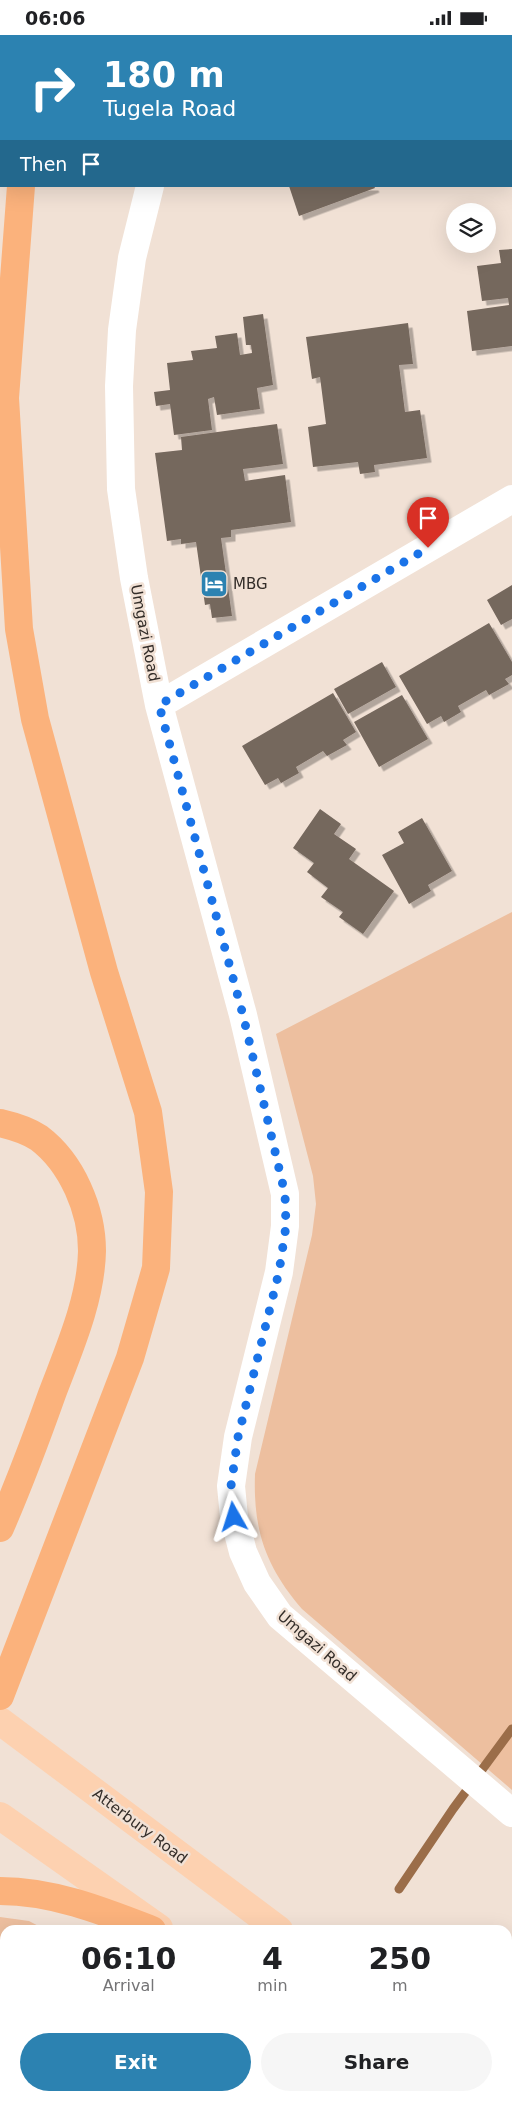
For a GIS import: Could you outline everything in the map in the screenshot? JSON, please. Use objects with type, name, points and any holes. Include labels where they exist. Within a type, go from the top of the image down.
[{"type":"highway","points":[[0,1696],[130,1358],[156,1268],[160,1192],[148,1112],[104,972],[35,719],[19,629],[5,398],[20,187]]},
{"type":"highway","points":[[0,1123],[20,1128],[38,1138],[58,1156],[75,1182],[86,1211],[92,1250],[88,1285],[64,1363],[0,1529]]},
{"type":"highway","points":[[0,1891],[40,1895],[93,1907],[139,1925]]},
{"type":"main road","name":"Atterbury Road","points":[[0,1721],[273,1925]]},
{"type":"main road","points":[[0,1816],[155,1925]]},
{"type":"street","name":"Umgazi Road","points":[[150,187],[132,258],[122,330],[120,386],[121,489],[134,578],[159,705],[243,1015],[285,1194],[286,1226],[279,1272],[238,1437],[231,1486],[234,1517],[243,1552],[256,1583],[280,1616],[511,1813]]},
{"type":"street","points":[[159,705],[512,499]]},
{"type":"shaded area","points":[[512,912],[512,1790],[302,1609],[279,1578],[264,1547],[256,1513],[255,1474],[312,1235],[316,1204],[313,1176],[276,1034]]},
{"type":"shaded area","points":[[0,1917],[29,1921],[37,1925],[0,1925]]},
{"type":"building","points":[[289,187],[375,188],[299,216]]},
{"type":"building","points":[[512,249],[512,346],[472,351],[467,311],[509,305],[508,298],[482,301],[477,266],[501,263],[499,250]]},
{"type":"building","points":[[263,314],[273,385],[257,388],[260,409],[217,415],[214,397],[208,399],[212,430],[174,435],[170,404],[156,406],[154,392],[170,390],[167,363],[193,360],[191,351],[217,348],[215,336],[237,333],[240,355],[252,353],[251,345],[246,345],[243,317]]},
{"type":"building","points":[[408,323],[413,364],[399,365],[405,412],[420,410],[427,458],[374,465],[375,472],[360,474],[358,462],[313,467],[308,427],[326,424],[320,377],[312,379],[306,337]]},
{"type":"building","points":[[277,424],[283,464],[243,469],[245,481],[285,475],[291,522],[231,530],[231,537],[221,538],[232,616],[212,618],[210,604],[205,605],[196,542],[181,544],[181,539],[167,541],[155,453],[182,450],[181,437]]},
{"type":"building","points":[[512,585],[512,619],[501,625],[487,600]]},
{"type":"building","points":[[489,623],[512,662],[512,675],[505,679],[509,684],[489,695],[486,690],[458,706],[461,712],[444,722],[441,716],[427,724],[399,676]]},
{"type":"building","points":[[382,662],[396,687],[348,714],[334,689]]},
{"type":"building","points":[[333,693],[356,732],[343,740],[347,745],[327,756],[323,751],[296,767],[299,773],[281,783],[278,778],[265,785],[242,746]]},
{"type":"building","points":[[402,695],[428,739],[379,767],[354,722]]},
{"type":"building","points":[[320,809],[341,824],[334,834],[356,849],[349,859],[394,891],[363,934],[339,917],[343,912],[321,897],[328,888],[307,872],[314,863],[293,848]]},
{"type":"building","points":[[422,818],[452,871],[428,885],[431,891],[409,904],[382,855],[404,843],[398,832]]},
{"type":"waterway","points":[[399,1889],[453,1809],[512,1729]]},
{"type":"place","name":"MBG","points":[[214,584]]},
{"type":"route","points":[[234,1517],[231,1486],[238,1437],[266,1331],[279,1272],[286,1226],[285,1194],[243,1015],[159,705],[428,548]]}]
